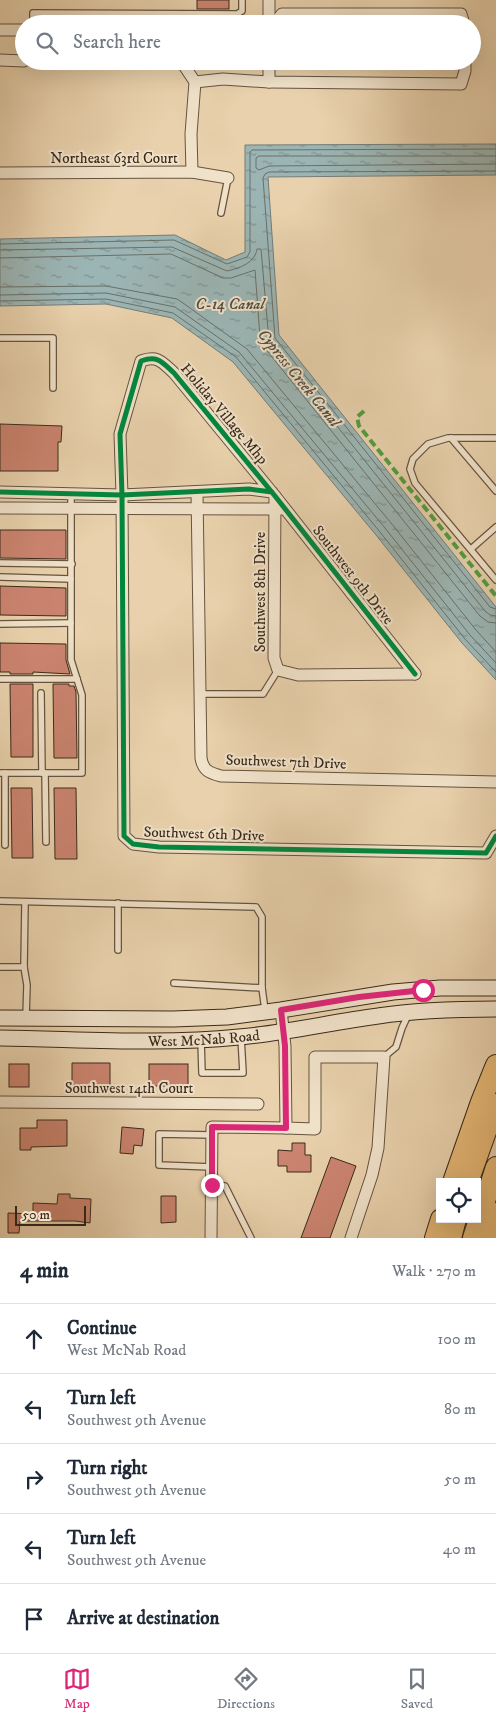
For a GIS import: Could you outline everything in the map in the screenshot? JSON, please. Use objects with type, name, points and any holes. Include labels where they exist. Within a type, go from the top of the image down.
[{"type":"highway","points":[[454,1178],[496,1065]]},
{"type":"highway","points":[[469,1178],[496,1104]]},
{"type":"highway","points":[[473,1238],[496,1167]]},
{"type":"highway","points":[[489,1238],[496,1213]]},
{"type":"highway","points":[[435,1238],[440,1223]]},
{"type":"highway","points":[[451,1238],[455,1223]]},
{"type":"main road","name":"West McNab Road","points":[[0,1018],[173,1019],[227,1017],[265,1013],[392,992],[440,988],[496,988]]},
{"type":"main road","name":"West McNab Road","points":[[0,1038],[201,1040],[284,1032],[411,1012],[496,1010]]},
{"type":"street","points":[[269,0],[269,15]]},
{"type":"street","points":[[281,15],[318,15]]},
{"type":"street","points":[[0,30],[15,30]]},
{"type":"street","points":[[0,60],[15,61]]},
{"type":"street","points":[[187,70],[194,82],[191,134],[192,172]]},
{"type":"street","points":[[268,70],[268,82]]},
{"type":"street","points":[[194,82],[223,79],[268,82],[461,84],[465,70]]},
{"type":"street","name":"Northeast 63rd Court","points":[[0,173],[192,172],[228,178]]},
{"type":"street","name":"Holiday Village Mhp","points":[[122,495],[120,434],[141,361],[151,357],[160,360],[174,373],[273,494]]},
{"type":"street","name":"Holiday Village Mhp","points":[[0,492],[122,495],[250,490],[273,494]]},
{"type":"street","name":"Southwest 7th Drive","points":[[197,492],[201,758],[202,765],[209,773],[221,776],[496,782]]},
{"type":"street","name":"Southwest 9th Drive","points":[[273,494],[280,509],[415,674]]},
{"type":"street","name":"Southwest 6th Drive","points":[[122,495],[124,836],[133,844],[159,847],[486,853],[496,836]]},
{"type":"street","points":[[0,508],[280,509]]},
{"type":"street","name":"Southwest 8th Drive","points":[[280,509],[274,658],[278,670],[298,675],[415,674]]},
{"type":"street","points":[[281,1010],[285,1046],[286,1128]]},
{"type":"street","points":[[211,1238],[212,1127],[315,1129],[315,1057],[384,1057],[378,1148],[372,1175],[351,1238]]},
{"type":"street","name":"Southwest 14th Court","points":[[0,1102],[258,1104]]},
{"type":"lane","points":[[33,15],[33,13],[237,14],[242,11],[242,0]]},
{"type":"lane","points":[[221,213],[228,178]]},
{"type":"lane","points":[[0,338],[53,338],[53,388]]},
{"type":"lane","points":[[496,438],[451,438],[428,444],[413,459],[410,469],[415,483],[496,580]]},
{"type":"lane","points":[[451,438],[496,491]]},
{"type":"lane","points":[[5,845],[2,772],[82,773],[82,694],[71,660],[71,494]]},
{"type":"lane","points":[[471,549],[496,527]]},
{"type":"lane","points":[[0,563],[72,564]]},
{"type":"lane","points":[[0,577],[72,579]]},
{"type":"lane","points":[[0,624],[71,623]]},
{"type":"lane","points":[[201,694],[262,694],[278,670]]},
{"type":"lane","points":[[0,679],[77,679]]},
{"type":"lane","points":[[41,693],[46,842]]},
{"type":"lane","points":[[0,901],[256,907],[262,917],[262,988],[265,1013]]},
{"type":"lane","points":[[25,902],[24,967],[27,985],[26,1019]]},
{"type":"lane","points":[[118,903],[118,950]]},
{"type":"lane","points":[[0,967],[24,967]]},
{"type":"lane","points":[[174,983],[262,988]]},
{"type":"lane","points":[[384,1057],[396,1047],[402,1028],[411,1012]]},
{"type":"lane","points":[[201,1040],[202,1073],[243,1073],[241,1037]]},
{"type":"lane","points":[[212,1135],[159,1134],[159,1165],[212,1166]]},
{"type":"lane","points":[[212,1185],[225,1186],[251,1238]]},
{"type":"water","name":"C-14 Canal","points":[[496,144],[496,175],[268,177],[279,335],[496,607],[496,680],[462,643],[376,535],[233,362],[172,318],[106,304],[0,306],[0,239],[175,235],[226,260],[245,252],[245,145]]},
{"type":"building","points":[[197,0],[229,0],[229,9],[197,9]]},
{"type":"building","points":[[0,424],[62,426],[61,442],[58,442],[58,471],[0,471]]},
{"type":"building","points":[[0,530],[66,530],[66,559],[0,558]]},
{"type":"building","points":[[0,586],[66,588],[66,616],[0,615]]},
{"type":"building","points":[[0,643],[66,644],[66,660],[70,674],[33,672],[33,674],[10,674],[10,672],[0,672]]},
{"type":"building","points":[[10,684],[33,684],[33,757],[11,757]]},
{"type":"building","points":[[53,684],[69,684],[69,686],[74,686],[76,692],[77,758],[54,758]]},
{"type":"building","points":[[11,788],[32,788],[33,858],[12,858]]},
{"type":"building","points":[[54,788],[76,788],[77,859],[55,859]]},
{"type":"building","points":[[72,1063],[110,1063],[110,1086],[72,1085]]},
{"type":"building","points":[[9,1064],[29,1064],[29,1087],[9,1087]]},
{"type":"building","points":[[149,1064],[188,1064],[188,1086],[149,1086]]},
{"type":"building","points":[[37,1120],[67,1120],[67,1146],[31,1147],[31,1150],[20,1150],[20,1128],[37,1128]]},
{"type":"building","points":[[122,1127],[144,1129],[142,1146],[134,1145],[133,1154],[120,1153]]},
{"type":"building","points":[[292,1143],[305,1143],[305,1155],[311,1155],[311,1172],[287,1172],[287,1166],[278,1166],[278,1150],[292,1151]]},
{"type":"building","points":[[331,1157],[356,1166],[330,1238],[301,1238]]},
{"type":"building","points":[[58,1194],[70,1194],[70,1198],[91,1199],[90,1223],[75,1221],[20,1221],[19,1233],[8,1233],[8,1213],[33,1214],[33,1203],[57,1204]]},
{"type":"building","points":[[161,1196],[176,1196],[176,1222],[161,1223]]},
{"type":"marked path","points":[[364,411],[357,417],[359,426],[496,596]]},
{"type":"cycle path","points":[[272,492],[249,489],[122,495],[120,434],[141,361],[156,359],[174,373],[275,496],[415,674]]},
{"type":"cycle path","points":[[0,492],[122,495],[124,836],[133,844],[159,847],[486,853],[496,836]]},
{"type":"route","points":[[212,1185],[212,1127],[286,1128],[285,1046],[281,1010],[392,992],[423,990]]},
{"type":"water label","name":"Cypress Creek Canal","points":[[299,378]]}]
